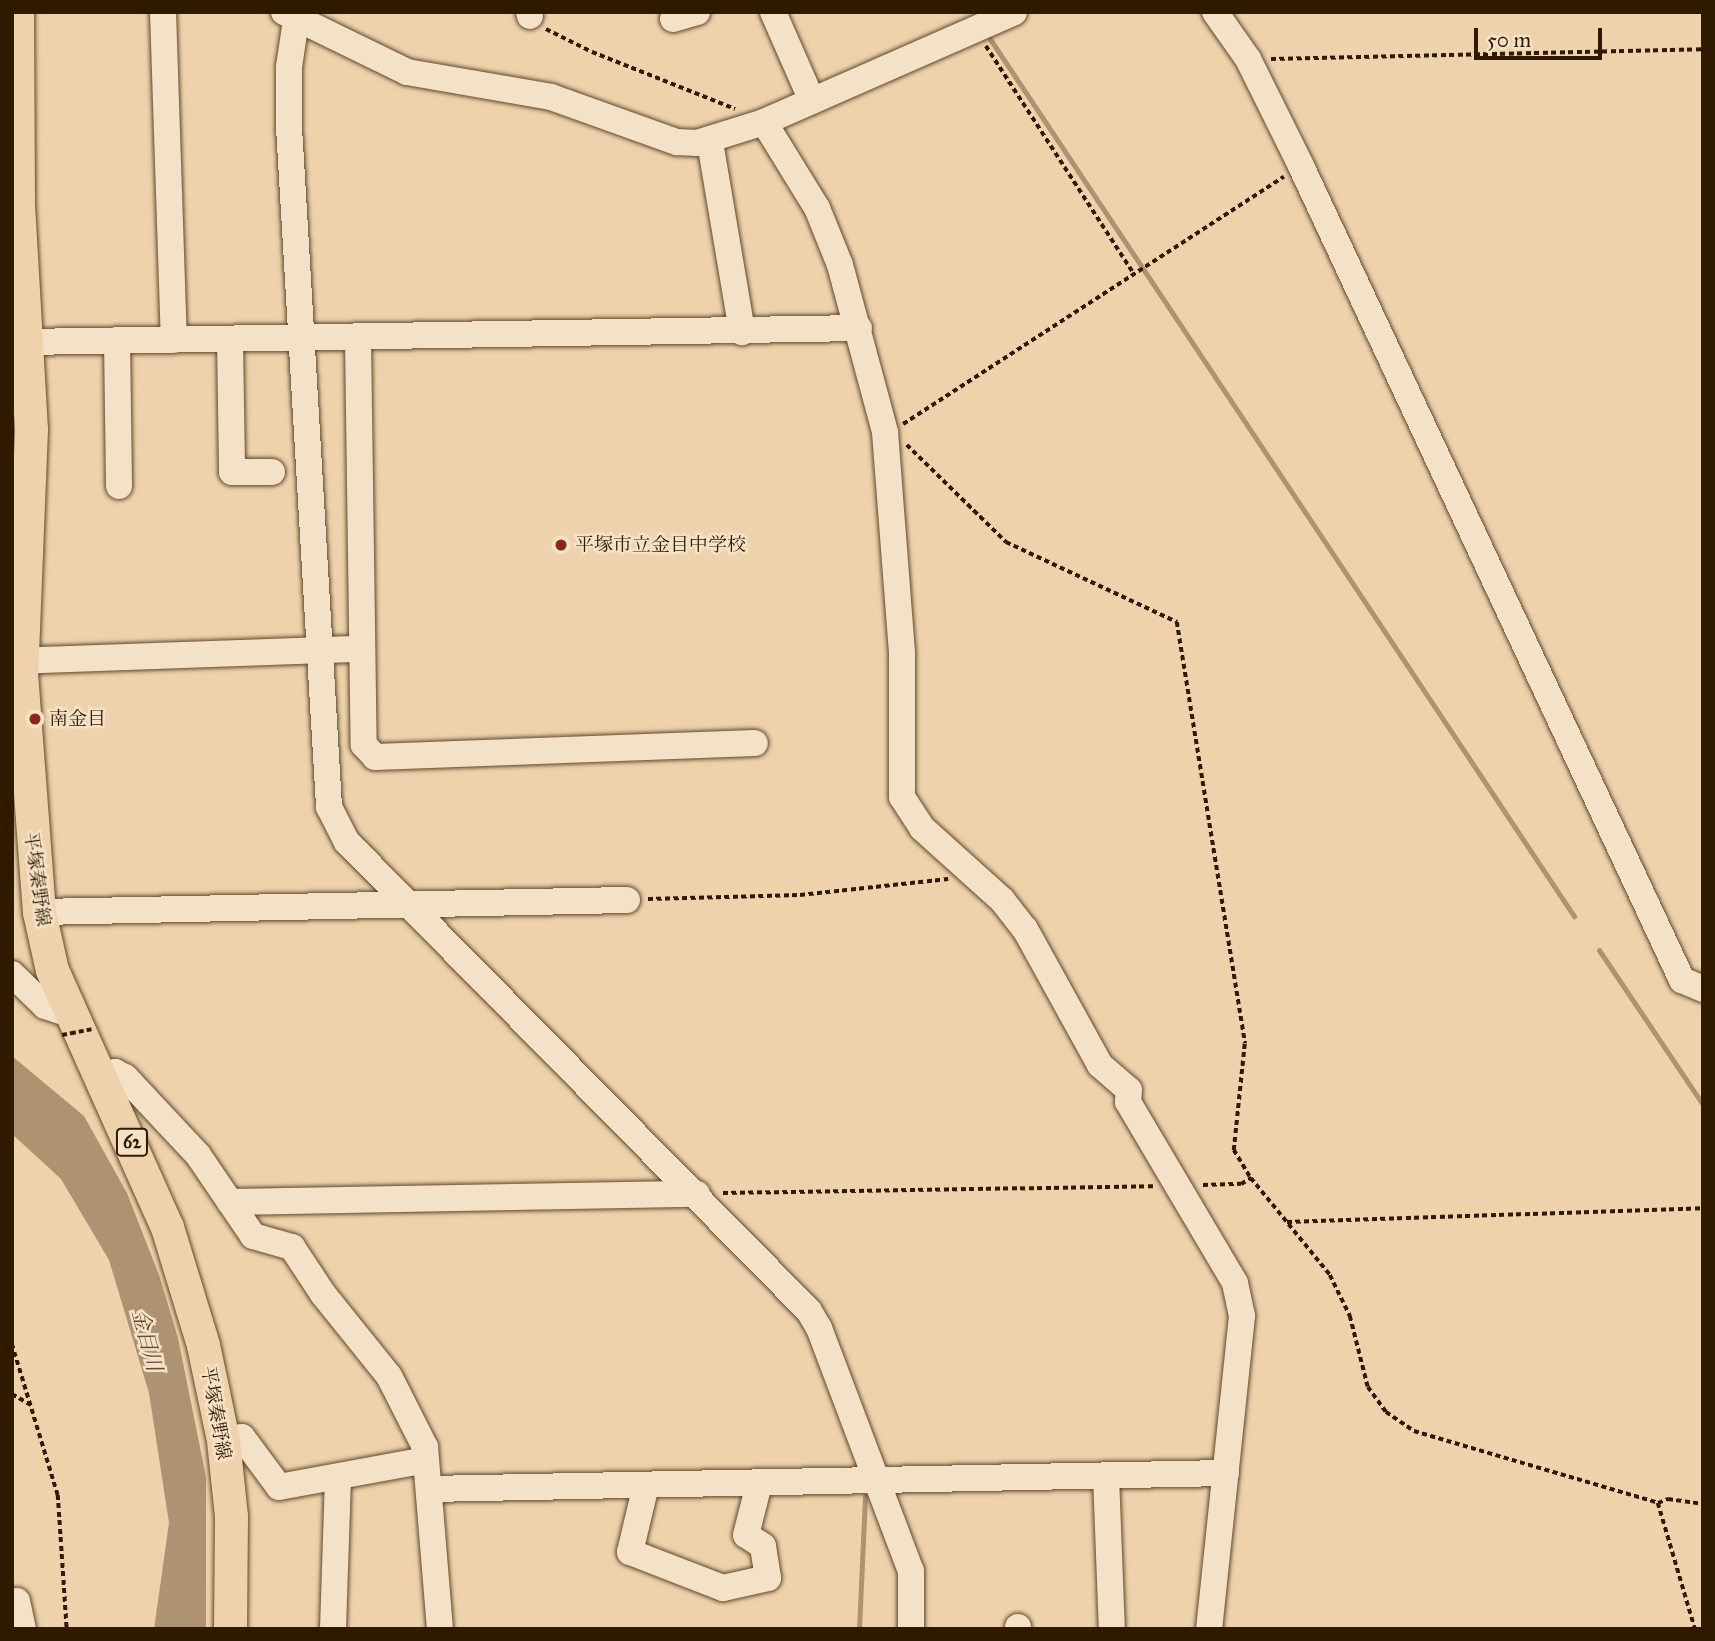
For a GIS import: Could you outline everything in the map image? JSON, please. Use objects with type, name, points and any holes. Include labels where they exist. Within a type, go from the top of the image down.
[{"type":"main road","name":"平塚秦野線","points":[[17,12],[18,204],[25,342],[17,698],[39,912],[52,970],[167,1227],[203,1345],[223,1440],[231,1516],[229,1629]]},
{"type":"street","points":[[163,12],[174,340]]},
{"type":"street","points":[[773,12],[812,101]]},
{"type":"street","points":[[911,1629],[911,1571],[874,1482],[819,1328],[809,1311],[697,1194],[347,842],[330,807],[289,127],[290,16],[360,46],[382,62],[407,72],[551,97],[677,142],[710,142],[759,124],[1014,12]]},
{"type":"street","points":[[1215,12],[1248,59],[1301,166],[1682,980],[1703,989]]},
{"type":"street","points":[[759,124],[817,208],[859,328],[885,432],[902,653],[902,797],[922,828],[1002,900],[1025,929],[1101,1065],[1129,1090],[1128,1102],[1234,1283],[1242,1316],[1209,1629]]},
{"type":"street","points":[[710,142],[742,332]]},
{"type":"street","points":[[25,342],[358,339],[859,328]]},
{"type":"street","points":[[358,339],[364,745],[375,757],[755,743]]},
{"type":"street","points":[[230,340],[232,472],[272,472]]},
{"type":"street","points":[[117,341],[119,486]]},
{"type":"street","points":[[17,660],[362,649]]},
{"type":"street","points":[[39,912],[626,900]]},
{"type":"street","points":[[12,974],[45,1006],[75,1026]]},
{"type":"street","points":[[102,1077],[115,1072],[125,1077],[198,1155],[253,1236],[292,1247],[389,1376],[425,1447],[440,1629]]},
{"type":"street","points":[[230,1202],[697,1194]]},
{"type":"street","points":[[223,1440],[242,1437],[279,1488],[426,1460]]},
{"type":"street","points":[[429,1489],[1226,1473]]},
{"type":"street","points":[[1106,1476],[1112,1629]]},
{"type":"street","points":[[333,1629],[338,1477]]},
{"type":"street","points":[[646,1485],[630,1552],[723,1588],[768,1578],[763,1546],[746,1535],[759,1484]]},
{"type":"path","points":[[534,19],[592,52],[751,116],[759,124]]},
{"type":"path","points":[[975,30],[1136,273]]},
{"type":"path","points":[[1248,59],[1703,49]]},
{"type":"path","points":[[892,431],[1301,166]]},
{"type":"path","points":[[902,440],[1006,542],[1177,622],[1245,1044],[1234,1150],[1251,1178],[1330,1275],[1350,1316],[1368,1387],[1386,1412],[1414,1431],[1658,1503],[1668,1499],[1703,1504]]},
{"type":"path","points":[[626,900],[800,895],[956,878],[968,870]]},
{"type":"path","points":[[697,1194],[1177,1186],[1241,1184],[1251,1178]]},
{"type":"path","points":[[1287,1222],[1703,1208]]},
{"type":"path","points":[[12,1344],[33,1406],[63,1525],[67,1629]]},
{"type":"path","points":[[12,1394],[33,1406]]},
{"type":"path","points":[[1658,1503],[1695,1629]]},
{"type":"water","name":"金目川","points":[[12,1056],[84,1116],[127,1193],[159,1275],[178,1338],[206,1477],[206,1629],[154,1629],[169,1523],[149,1393],[109,1260],[61,1179],[12,1134]]},
{"type":"waterway","points":[[990,39],[1574,916]]},
{"type":"waterway","points":[[1599,950],[1703,1105]]},
{"type":"waterway","points":[[859,1629],[865,1496]]},
{"type":"place","name":"平塚市立金目中学校","points":[[561,545]]},
{"type":"place","name":"南金目","points":[[35,719]]}]
